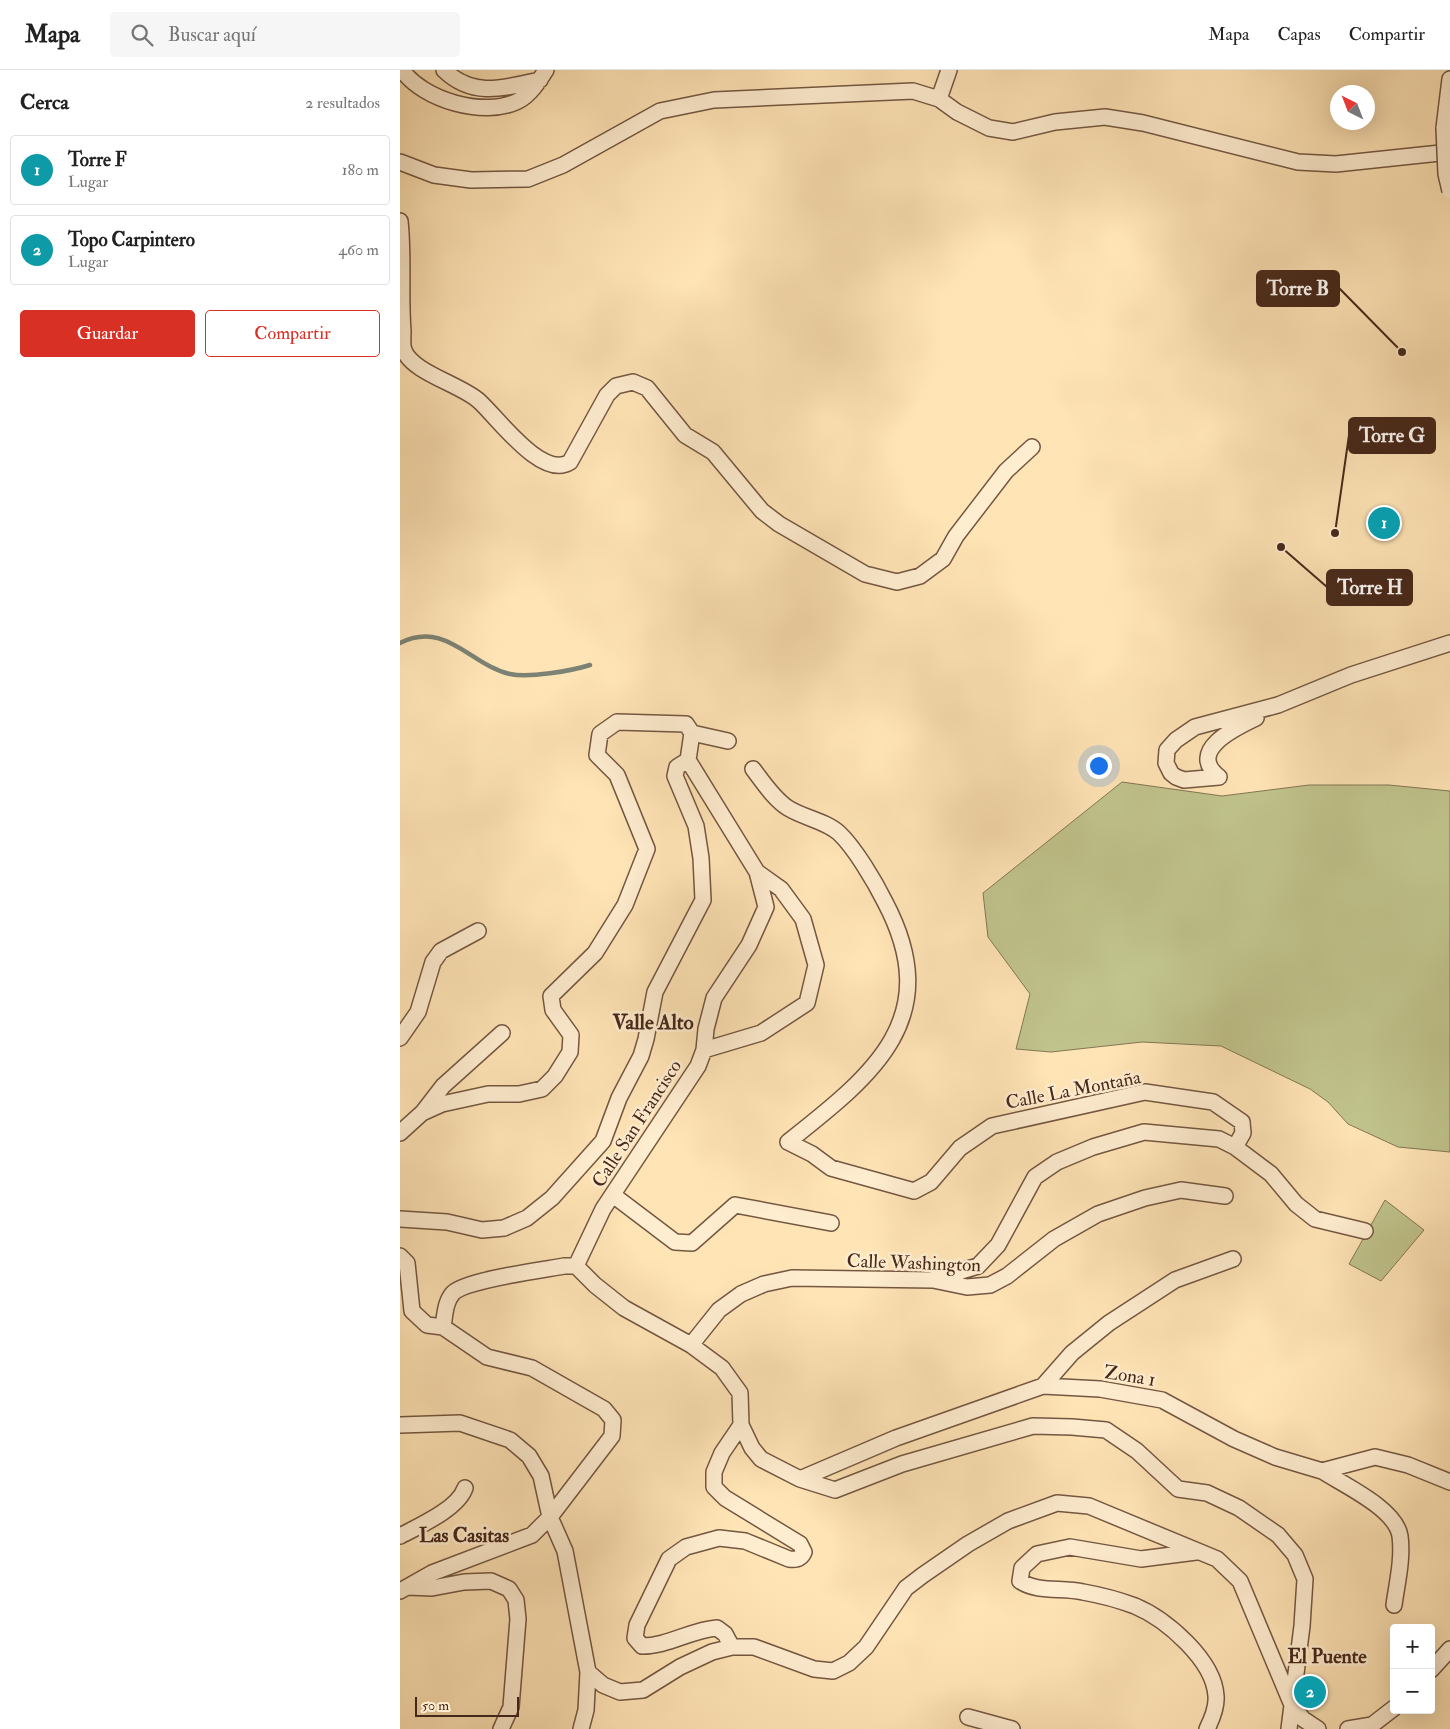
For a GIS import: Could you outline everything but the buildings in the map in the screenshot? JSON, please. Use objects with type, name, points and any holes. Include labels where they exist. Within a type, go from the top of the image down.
[{"type":"street","points":[[402,70],[409,80],[440,98],[468,106],[494,108],[518,101],[543,75]]},
{"type":"street","points":[[444,70],[464,84],[484,90],[543,75]]},
{"type":"street","points":[[939,99],[949,70]]},
{"type":"street","points":[[1450,79],[1444,128],[1446,174],[1450,191]]},
{"type":"street","points":[[400,162],[434,175],[471,180],[528,179],[562,164],[660,111],[705,102],[859,92],[913,91],[939,99],[979,124],[989,128],[1013,132],[1055,122],[1105,117],[1144,123],[1298,162],[1336,164],[1450,152]]},
{"type":"street","points":[[400,221],[400,309],[404,351],[412,362],[478,400],[534,455],[552,466],[562,467],[570,462],[607,395],[616,386],[633,382],[647,388],[685,435],[714,452],[762,512],[779,524],[865,574],[897,582],[920,576],[943,560],[956,536],[1006,470],[1032,446]]},
{"type":"street","points":[[1278,705],[1196,727],[1176,740],[1167,750],[1166,763],[1171,774],[1184,780],[1219,777],[1208,765],[1208,759],[1214,744],[1226,733],[1278,705],[1351,675],[1450,643]]},
{"type":"street","points":[[400,1219],[447,1222],[482,1230],[504,1228],[527,1218],[552,1198],[603,1140],[619,1098],[641,1056],[646,1040],[654,992],[703,900],[701,858],[696,826],[675,776],[677,767],[688,760],[692,733],[686,724],[617,722],[600,734],[597,754],[617,775],[647,848],[626,905],[595,953],[552,996],[553,1010],[571,1035],[570,1052],[555,1076],[542,1089],[519,1094],[488,1094],[442,1104],[422,1113]]},
{"type":"street","points":[[692,733],[728,741]]},
{"type":"street","name":"Calle San Francisco","points":[[576,1266],[603,1210],[698,1066],[704,1050],[706,1029],[714,998],[749,946],[766,907],[757,872],[688,760]]},
{"type":"street","name":"Calle La Montaña","points":[[753,769],[773,794],[788,808],[841,834],[876,883],[898,928],[905,954],[908,984],[904,1018],[890,1046],[838,1103],[788,1142],[812,1154],[831,1168],[914,1191],[931,1182],[960,1148],[992,1126],[1145,1092],[1213,1102],[1242,1122],[1243,1133],[1235,1147]]},
{"type":"street","points":[[704,1050],[761,1033],[807,1003],[816,965],[804,920],[781,889],[757,872]]},
{"type":"street","points":[[400,1038],[418,1012],[433,962],[441,951],[478,931]]},
{"type":"street","points":[[400,1133],[422,1113],[443,1086],[502,1033]]},
{"type":"street","points":[[933,1280],[978,1266],[998,1245],[1035,1177],[1058,1162],[1093,1147],[1144,1132],[1219,1139],[1235,1147],[1271,1174],[1296,1204],[1316,1219],[1365,1231]]},
{"type":"street","name":"Calle Washington","points":[[691,1345],[719,1310],[741,1294],[764,1284],[792,1278],[933,1280],[967,1287],[990,1285],[1008,1276],[1054,1239],[1098,1214],[1144,1198],[1181,1190],[1224,1196]]},
{"type":"street","points":[[613,1195],[675,1242],[692,1243],[735,1205],[831,1223]]},
{"type":"street","points":[[400,1256],[407,1263],[412,1311],[427,1325],[443,1327],[487,1357],[532,1368],[604,1409],[614,1420],[612,1436],[550,1517],[532,1535],[432,1573],[404,1589]]},
{"type":"street","points":[[1043,1386],[1072,1353],[1109,1323],[1175,1280],[1233,1259]]},
{"type":"street","points":[[443,1327],[446,1306],[454,1293],[471,1284],[564,1266],[576,1266],[595,1285],[624,1308],[691,1345],[722,1368],[740,1393],[741,1425],[752,1448],[761,1459],[800,1479],[835,1490],[902,1464],[1033,1426],[1106,1430],[1138,1451],[1178,1489],[1207,1493],[1239,1508],[1278,1535],[1295,1555],[1305,1580],[1302,1626],[1289,1729]]},
{"type":"street","name":"Zona 1","points":[[800,1479],[896,1438],[1043,1386],[1100,1389],[1162,1400],[1234,1438],[1275,1457],[1322,1471],[1387,1512],[1400,1534],[1400,1555],[1394,1605]]},
{"type":"street","points":[[400,1425],[460,1423],[510,1440],[529,1456],[541,1476],[550,1517],[565,1551],[588,1672],[586,1710],[581,1729]]},
{"type":"street","points":[[732,1647],[725,1634],[717,1628],[703,1629],[652,1646],[642,1646],[635,1638],[637,1624],[669,1559],[686,1547],[719,1538],[745,1541],[789,1559],[796,1560],[804,1552],[800,1544],[725,1498],[714,1487],[714,1472],[722,1454],[741,1425]]},
{"type":"street","points":[[1322,1471],[1375,1457],[1408,1465],[1450,1482]]},
{"type":"street","points":[[400,1536],[442,1512],[462,1496],[465,1488]]},
{"type":"street","points":[[588,1672],[603,1685],[620,1692],[643,1690],[680,1666],[712,1652],[732,1647],[754,1647],[814,1669],[833,1671],[848,1663],[866,1647],[906,1588],[923,1575],[968,1544],[1008,1521],[1057,1503],[1089,1506],[1217,1560],[1240,1581],[1292,1704],[1303,1719],[1318,1729]]},
{"type":"street","points":[[1198,1552],[1141,1559],[1070,1547],[1037,1554],[1022,1568],[1020,1581],[1029,1587],[1082,1591],[1135,1606],[1165,1624],[1194,1650],[1213,1679],[1216,1697],[1207,1729]]},
{"type":"street","points":[[404,1589],[432,1588],[464,1582],[491,1581],[508,1589],[516,1600],[518,1620],[511,1707],[501,1729]]},
{"type":"street","points":[[1432,1669],[1450,1649]]},
{"type":"street","points":[[1348,1729],[1372,1725],[1390,1711]]},
{"type":"street","points":[[968,1716],[1012,1729]]},
{"type":"green space","points":[[1122,782],[1222,796],[1309,785],[1389,785],[1450,791],[1450,1152],[1398,1147],[1348,1124],[1328,1102],[1310,1089],[1221,1046],[1142,1042],[1051,1052],[1016,1049],[1030,994],[988,937],[983,893]]},
{"type":"green space","points":[[1385,1200],[1424,1230],[1381,1281],[1349,1264]]},
{"type":"waterway","points":[[400,643],[416,637],[431,637],[444,640],[496,669],[518,675],[572,670],[590,665]]},
{"type":"place","name":"Torre B","points":[[1402,352]]},
{"type":"place","name":"Torre F","points":[[1384,523]]},
{"type":"place","name":"Torre G","points":[[1335,533]]},
{"type":"place","name":"Torre H","points":[[1281,547]]},
{"type":"place","name":"Topo Carpintero","points":[[1310,1692]]},
{"type":"district","name":"Valle Alto","points":[[653,1022]]},
{"type":"district","name":"Las Casitas","points":[[464,1535]]},
{"type":"district","name":"El Puente","points":[[1327,1656]]}]
